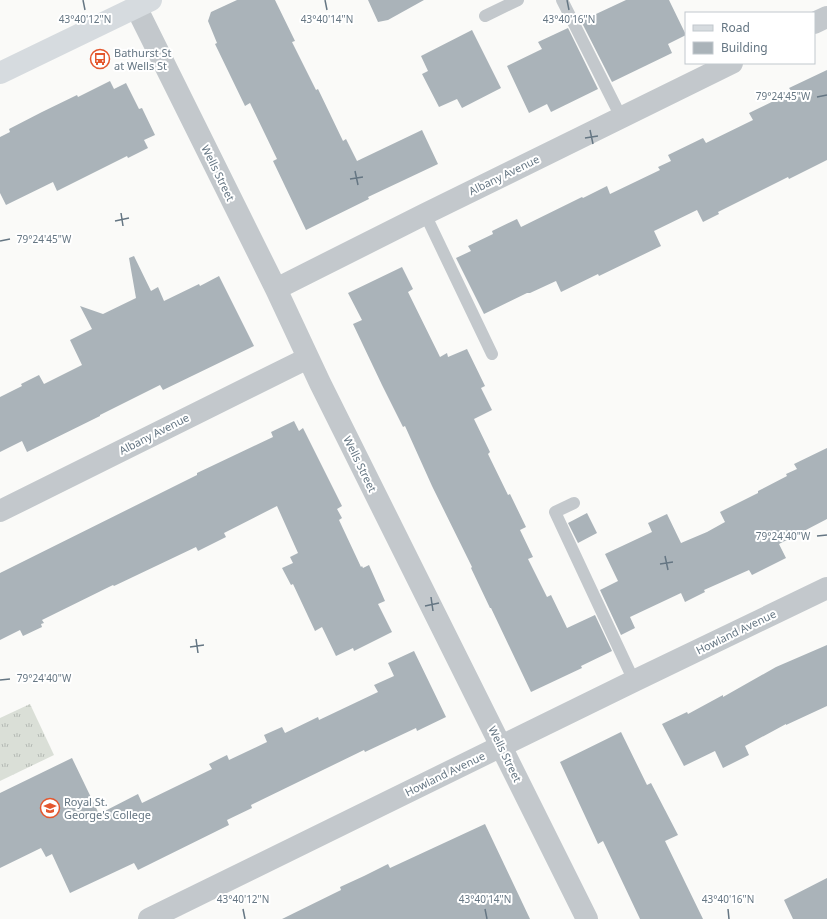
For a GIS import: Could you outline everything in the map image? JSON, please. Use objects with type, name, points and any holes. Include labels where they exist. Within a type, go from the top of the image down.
[{"type":"main road","points":[[0,73],[144,4]]},
{"type":"street","name":"Wells Street","points":[[144,4],[308,358],[587,919]]},
{"type":"street","points":[[815,23],[827,17]]},
{"type":"street","name":"Albany Avenue","points":[[276,289],[424,214],[730,64]]},
{"type":"street","name":"Albany Avenue","points":[[0,511],[308,358]]},
{"type":"street","name":"Howland Avenue","points":[[149,919],[827,588]]},
{"type":"lane","points":[[485,16],[518,0]]},
{"type":"lane","points":[[562,0],[621,117]]},
{"type":"lane","points":[[424,214],[492,354]]},
{"type":"lane","points":[[574,503],[555,512],[634,681]]},
{"type":"green space","points":[[30,704],[54,755],[0,781],[0,718]]},
{"type":"building","points":[[237,0],[275,0],[295,41],[292,42],[316,90],[318,89],[343,141],[346,139],[357,161],[422,130],[438,164],[368,197],[369,199],[306,230],[273,161],[277,159],[250,103],[245,106],[215,44],[217,43],[208,21],[211,12]]},
{"type":"building","points":[[368,0],[424,0],[388,20],[378,22]]},
{"type":"building","points":[[626,0],[669,0],[685,36],[668,44],[672,53],[612,82],[581,21]]},
{"type":"building","points":[[568,28],[598,89],[551,112],[547,104],[529,113],[507,66],[542,49],[538,42]]},
{"type":"building","points":[[472,30],[501,88],[462,108],[457,99],[439,107],[422,74],[428,71],[421,56]]},
{"type":"building","points":[[827,70],[827,160],[789,179],[788,177],[718,212],[719,214],[703,222],[697,210],[654,231],[661,246],[599,276],[598,274],[561,292],[556,281],[484,314],[456,258],[471,251],[468,246],[493,234],[492,231],[517,219],[521,227],[607,186],[610,194],[660,170],[658,167],[671,161],[668,155],[703,138],[706,143],[753,120],[749,113],[792,92],[789,88]]},
{"type":"building","points":[[110,81],[114,89],[126,83],[139,109],[142,108],[155,135],[144,140],[148,148],[128,158],[127,156],[57,191],[53,182],[6,205],[0,193],[0,137],[10,132],[9,129],[42,112],[77,95],[78,97]]},
{"type":"building","points":[[134,256],[151,291],[158,287],[164,301],[199,284],[200,286],[219,276],[254,346],[163,390],[160,385],[27,452],[22,441],[0,452],[0,397],[22,386],[21,384],[39,375],[44,384],[82,365],[70,340],[92,329],[80,306],[103,314],[136,298],[129,258]]},
{"type":"building","points":[[402,267],[413,289],[408,292],[440,357],[447,353],[448,357],[467,349],[485,386],[481,388],[492,410],[474,419],[490,452],[488,454],[526,527],[520,530],[533,557],[528,559],[547,597],[551,595],[567,628],[595,615],[612,651],[581,666],[582,668],[531,692],[432,486],[405,426],[403,427],[353,324],[362,320],[348,293]]},
{"type":"building","points":[[294,421],[299,431],[303,428],[342,506],[337,509],[342,518],[339,520],[361,567],[362,566],[363,568],[369,565],[385,601],[378,604],[392,632],[354,651],[353,648],[336,656],[322,627],[315,631],[293,584],[291,585],[282,568],[293,563],[290,557],[298,553],[277,506],[224,533],[226,537],[198,551],[196,547],[114,586],[113,585],[42,620],[44,623],[41,624],[42,627],[23,636],[20,630],[0,640],[0,573],[197,475],[197,473],[273,437],[271,432]]},
{"type":"building","points":[[827,448],[827,519],[779,544],[786,558],[752,575],[749,570],[704,590],[705,592],[685,602],[681,593],[630,617],[635,628],[621,635],[600,590],[618,581],[605,554],[652,532],[648,523],[667,514],[681,543],[707,532],[725,522],[720,512],[758,493],[758,491],[787,476],[786,474],[797,469],[794,464]]},
{"type":"building","points":[[587,513],[597,533],[578,543],[568,523]]},
{"type":"building","points":[[827,645],[827,706],[786,724],[745,746],[749,755],[723,768],[715,751],[684,766],[662,724],[687,712],[688,714],[723,695],[723,697],[776,667]]},
{"type":"building","points":[[414,651],[446,717],[417,731],[416,728],[365,752],[364,750],[251,805],[252,808],[227,820],[229,825],[138,870],[134,863],[70,893],[52,854],[46,857],[41,848],[0,868],[0,793],[72,758],[99,814],[138,794],[142,803],[212,769],[209,764],[227,755],[229,760],[267,742],[264,735],[282,727],[285,733],[318,717],[319,720],[378,692],[374,685],[394,676],[388,663]]},
{"type":"building","points":[[621,732],[647,785],[651,783],[678,835],[665,841],[703,919],[640,919],[603,841],[598,844],[560,762]]},
{"type":"building","points":[[485,824],[530,919],[282,919],[341,890],[340,887],[388,864],[390,868]]},
{"type":"building","points":[[827,878],[827,919],[793,919],[784,900]]},
{"type":"place","name":"Bathurst St at Wells St","points":[[100,59]]},
{"type":"place","name":"Royal St. George's College","points":[[50,808]]}]
